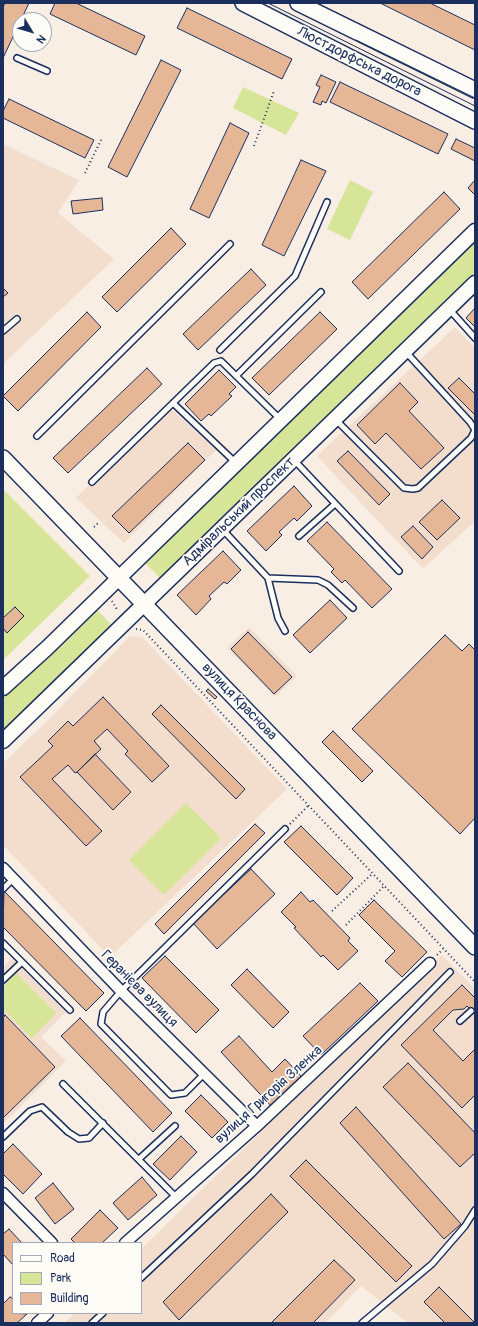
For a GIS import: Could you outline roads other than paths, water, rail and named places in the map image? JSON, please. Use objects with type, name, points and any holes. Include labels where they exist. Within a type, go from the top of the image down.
[{"type":"main road","name":"Люстдорфська дорога","points":[[243,3],[475,121]]},
{"type":"main road","name":"Люстдорфська дорога","points":[[298,3],[475,90]]},
{"type":"main road","points":[[3,688],[119,578],[475,231]]},
{"type":"main road","name":"Адміральський проспект","points":[[3,741],[475,283]]},
{"type":"main road","name":"вулиця Краснова","points":[[3,458],[475,947]]},
{"type":"street","name":"Геранієва вулиця","points":[[3,870],[121,991],[257,1126]]},
{"type":"street","name":"вулиця Григорія Зленка","points":[[126,1242],[257,1126],[430,963]]},
{"type":"street","points":[[3,1193],[51,1242]]},
{"type":"street","points":[[37,1323],[47,1314]]},
{"type":"lane","points":[[17,58],[46,71]]},
{"type":"lane","points":[[220,350],[295,276],[327,202]]},
{"type":"lane","points":[[38,436],[230,244]]},
{"type":"lane","points":[[236,376],[321,292]]},
{"type":"lane","points":[[448,309],[475,338]]},
{"type":"lane","points":[[3,331],[17,318]]},
{"type":"lane","points":[[335,419],[404,488],[418,488],[471,438],[474,430],[470,422],[405,351]]},
{"type":"lane","points":[[92,482],[214,363],[221,361],[281,420]]},
{"type":"lane","points":[[173,403],[236,464]]},
{"type":"lane","points":[[294,460],[399,571]]},
{"type":"lane","points":[[299,536],[335,504]]},
{"type":"lane","points":[[222,529],[268,578],[278,618],[285,631]]},
{"type":"lane","points":[[268,578],[318,580],[328,585],[353,608]]},
{"type":"lane","points":[[204,1074],[185,1093],[171,1094],[101,1024],[103,1012],[121,991],[285,829]]},
{"type":"lane","points":[[3,889],[13,879]]},
{"type":"lane","points":[[3,943],[70,1010]]},
{"type":"lane","points":[[3,980],[22,962]]},
{"type":"lane","points":[[142,1277],[252,1174],[450,972]]},
{"type":"lane","points":[[460,1021],[471,1010]]},
{"type":"lane","points":[[63,1084],[176,1197]]},
{"type":"lane","points":[[3,1136],[30,1111],[42,1107],[68,1132],[79,1139],[89,1138],[103,1123]]},
{"type":"lane","points":[[139,1159],[175,1126]]},
{"type":"lane","points":[[362,1323],[432,1264],[465,1226],[475,1210]]},
{"type":"lane","points":[[92,1323],[102,1314]]},
{"type":"tram line","points":[[268,3],[475,106]]},
{"type":"tram line","points":[[356,40],[475,98]]}]
